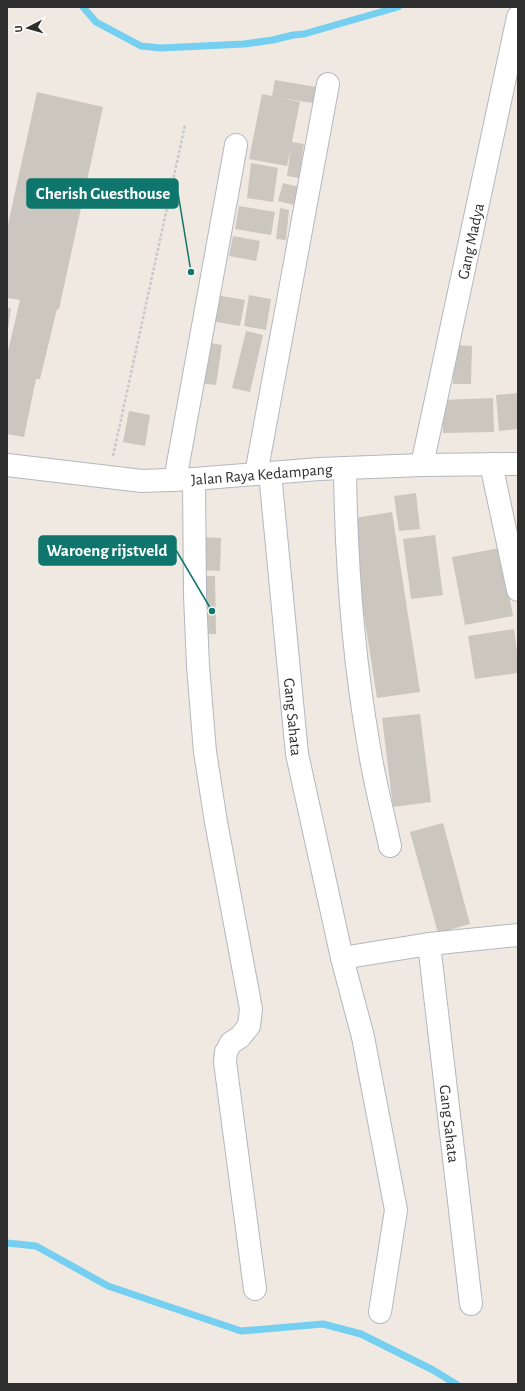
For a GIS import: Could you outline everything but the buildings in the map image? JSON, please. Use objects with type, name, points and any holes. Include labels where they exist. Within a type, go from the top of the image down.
[{"type":"street","name":"Gang Madya","points":[[422,465],[518,17]]},
{"type":"street","name":"Gang Sahata","points":[[328,84],[263,474],[297,754],[342,958],[364,1037],[396,1210],[380,1312]]},
{"type":"street","points":[[236,145],[184,479],[195,595],[198,666],[205,752],[216,822],[251,1009],[249,1026],[240,1037],[231,1043],[226,1052],[224,1062],[255,1290]]},
{"type":"street","points":[[491,464],[518,590]]},
{"type":"street","name":"Jalan Raya Kedampang","points":[[7,465],[142,481],[345,468],[422,465],[518,464]]},
{"type":"street","points":[[345,468],[348,573],[359,685],[369,749],[390,846]]},
{"type":"street","points":[[342,958],[429,944],[518,935]]},
{"type":"street","name":"Gang Sahata","points":[[429,944],[471,1304]]},
{"type":"path","points":[[108,478],[185,125]]},
{"type":"waterway","points":[[83,7],[96,22],[141,46],[161,48],[244,44],[273,40],[304,34],[398,7]]},
{"type":"waterway","points":[[7,1243],[36,1246],[108,1286],[241,1331],[323,1324],[361,1334],[433,1370],[456,1384]]},
{"type":"place","name":"Cherish Guesthouse","points":[[191,272]]},
{"type":"place","name":"Waroeng rijstveld","points":[[212,611]]}]
